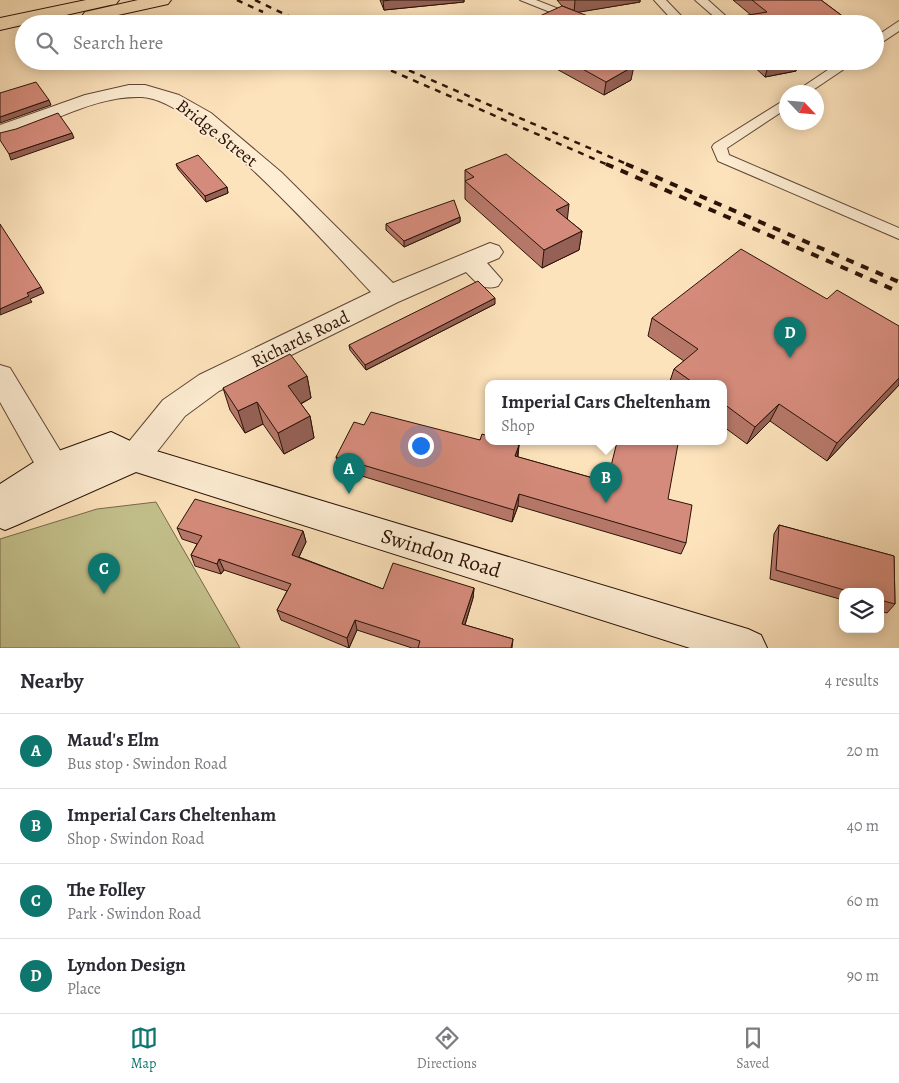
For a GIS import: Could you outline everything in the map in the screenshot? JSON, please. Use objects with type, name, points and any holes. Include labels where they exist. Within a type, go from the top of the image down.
[{"type":"highway","points":[[41,15],[110,0]]},
{"type":"highway","points":[[97,15],[162,0]]},
{"type":"highway","points":[[0,24],[15,21]]},
{"type":"highway","points":[[0,37],[15,34]]},
{"type":"street","name":"Bridge Street","points":[[0,132],[119,93],[146,91],[170,97],[206,120],[242,148],[389,296]]},
{"type":"street","name":"Richards Road","points":[[134,458],[174,408],[209,383],[389,296],[480,256],[490,280]]},
{"type":"street","points":[[0,376],[53,468]]},
{"type":"street","name":"Swindon Road","points":[[0,502],[53,468],[111,445],[134,458],[748,648]]},
{"type":"street","points":[[0,517],[134,458]]},
{"type":"lane","points":[[526,0],[567,15]]},
{"type":"lane","points":[[660,0],[674,15]]},
{"type":"lane","points":[[701,0],[718,15]]},
{"type":"lane","points":[[884,36],[899,25]]},
{"type":"lane","points":[[813,85],[836,70]]},
{"type":"lane","points":[[779,108],[718,147],[723,158],[899,234]]},
{"type":"shaded area","points":[[156,502],[240,648],[0,648],[0,539],[97,509]]},
{"type":"building","points":[[752,0],[821,0],[841,15],[749,15],[767,12]]},
{"type":"building","points":[[562,6],[585,15],[542,15]]},
{"type":"building","points":[[584,70],[627,70],[606,82]]},
{"type":"building","points":[[36,82],[49,100],[0,117],[0,93]]},
{"type":"building","points":[[58,113],[72,133],[9,154],[0,140],[0,133]]},
{"type":"building","points":[[506,154],[569,204],[556,210],[582,231],[544,250],[465,181],[474,177],[465,170]]},
{"type":"building","points":[[198,155],[227,187],[205,196],[176,164]]},
{"type":"building","points":[[454,200],[460,217],[404,241],[386,224]]},
{"type":"building","points":[[0,224],[41,287],[27,293],[29,296],[0,309]]},
{"type":"building","points":[[741,249],[827,299],[837,290],[899,326],[899,378],[837,443],[779,404],[755,427],[727,406],[727,380],[689,380],[674,369],[698,349],[652,318]]},
{"type":"building","points":[[478,281],[495,298],[365,365],[349,345]]},
{"type":"building","points":[[290,354],[307,376],[288,386],[310,416],[278,433],[257,402],[238,411],[223,388]]},
{"type":"building","points":[[371,412],[480,440],[482,434],[485,435],[485,445],[519,445],[515,456],[607,482],[616,445],[678,445],[668,499],[692,505],[686,543],[519,494],[514,510],[336,457],[354,422],[364,425]]},
{"type":"building","points":[[195,499],[303,531],[292,555],[383,589],[393,563],[474,588],[462,624],[513,639],[511,648],[418,648],[420,641],[355,620],[347,638],[277,610],[291,584],[219,559],[217,564],[191,555],[202,536],[177,528]]},
{"type":"building","points":[[779,525],[894,556],[895,604],[884,601],[884,588],[839,588],[776,570]]},
{"type":"railway","points":[[237,0],[263,12]]},
{"type":"railway","points":[[255,0],[286,15]]},
{"type":"railway","points":[[390,70],[608,165]]},
{"type":"railway","points":[[408,70],[629,165]]},
{"type":"railway","points":[[606,164],[899,292]]},
{"type":"railway","points":[[626,164],[899,282]]},
{"type":"place","name":"Lyndon Design","points":[[790,358]]},
{"type":"place","name":"Maud's Elm","points":[[349,494]]},
{"type":"place","name":"Imperial Cars Cheltenham","points":[[606,503]]},
{"type":"place","name":"The Folley","points":[[104,594]]}]
